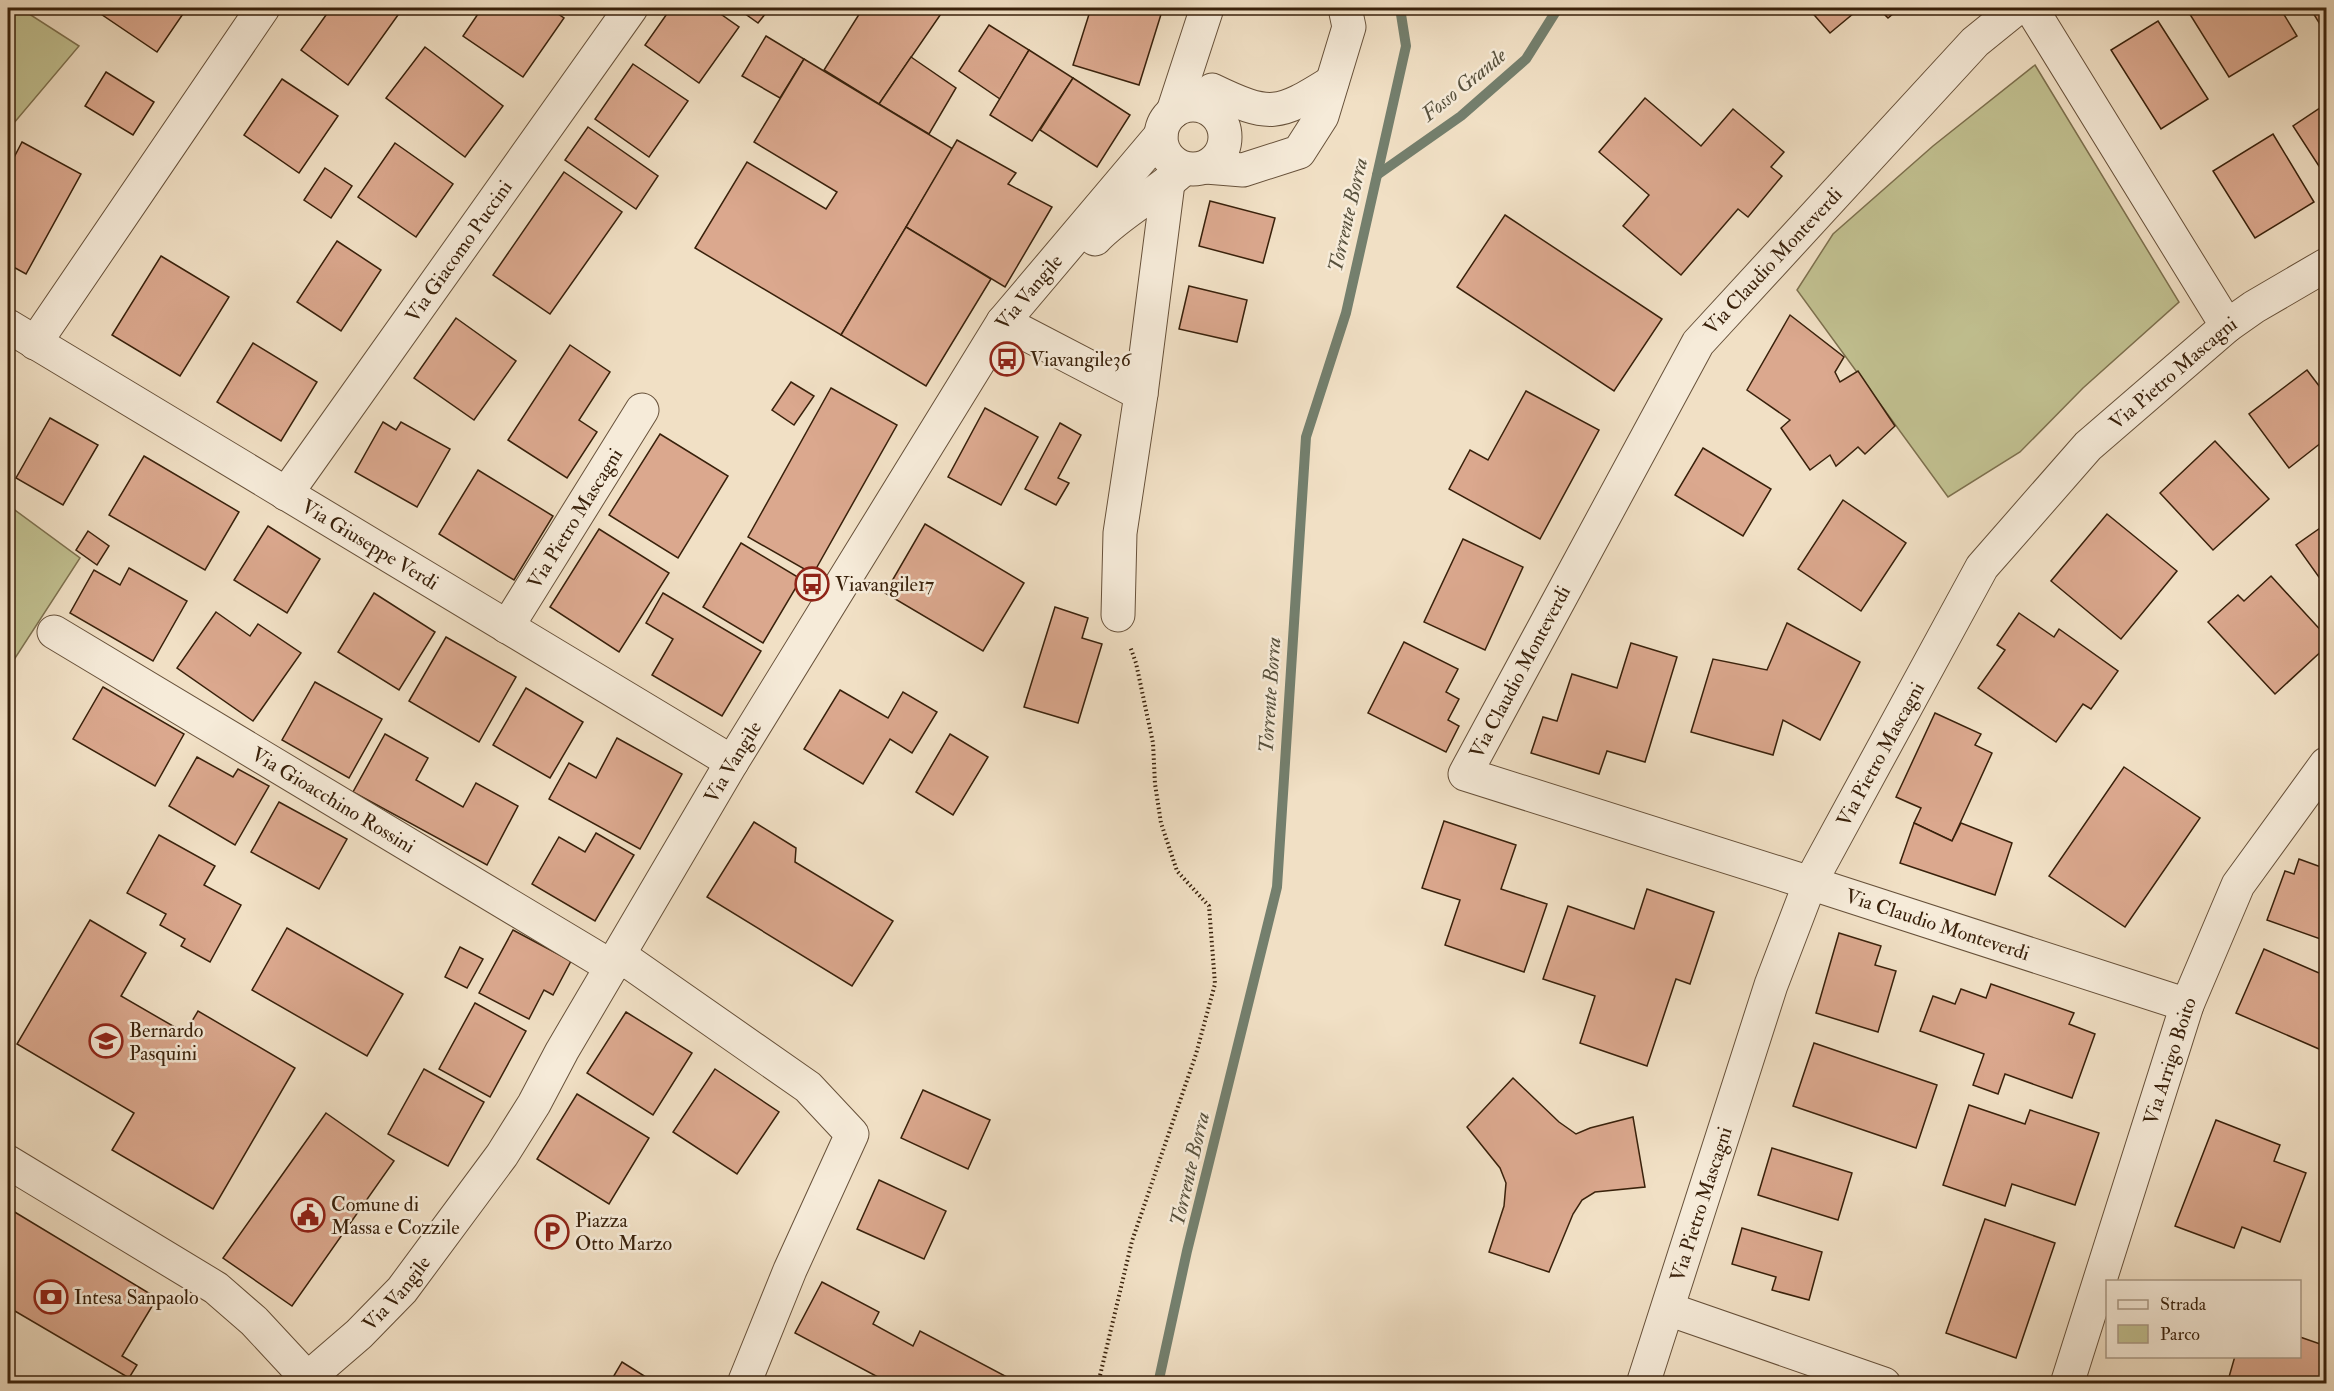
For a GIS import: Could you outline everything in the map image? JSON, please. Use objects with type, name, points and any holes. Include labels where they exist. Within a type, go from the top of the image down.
[{"type":"street","points":[[21,335],[263,8]]},
{"type":"street","name":"Via Giacomo Puccini","points":[[286,494],[631,8]]},
{"type":"street","points":[[1332,82],[1298,104],[1268,111],[1241,104],[1214,102],[1199,106],[1190,105],[1167,124],[1166,156],[1186,173],[1243,170],[1299,152],[1322,116],[1349,27],[1345,8]]},
{"type":"street","name":"Via Claudio Monteverdi","points":[[2017,8],[1975,42],[1698,343],[1465,774],[2187,1005]]},
{"type":"street","points":[[2031,8],[2227,326]]},
{"type":"street","name":"Via Vangile","points":[[1205,13],[1214,102]]},
{"type":"street","name":"Via Vangile","points":[[304,1381],[359,1334],[402,1290],[502,1155],[534,1104],[562,1051],[732,762],[1010,313],[1167,124],[1205,13]]},
{"type":"street","points":[[1141,394],[1010,313],[1068,266],[1113,221],[1186,173],[1214,162],[1224,143],[1225,133],[1214,102]]},
{"type":"street","points":[[1118,615],[1120,532],[1141,394],[1186,173]]},
{"type":"street","name":"Via Pietro Mascagni","points":[[1643,1383],[1771,985],[1810,883],[1982,567],[2088,446],[2227,326],[2254,307],[2326,265]]},
{"type":"street","name":"Via Giuseppe Verdi","points":[[21,335],[732,762]]},
{"type":"street","name":"Via Pietro Mascagni","points":[[507,627],[642,410]]},
{"type":"street","name":"Via Gioacchino Rossini","points":[[54,632],[615,961],[808,1087],[852,1134],[768,1322],[745,1381],[750,1383]]},
{"type":"street","name":"Via Arrigo Boito","points":[[2067,1383],[2187,1005],[2238,885],[2326,764]]},
{"type":"street","points":[[8,1162],[216,1288],[254,1321],[304,1381]]},
{"type":"street","points":[[1668,1309],[1884,1383]]},
{"type":"path","points":[[1098,1383],[1132,1241],[1196,1054],[1215,984],[1209,906],[1177,871],[1161,823],[1155,784],[1153,743],[1136,663],[1118,615]]},
{"type":"green space","points":[[8,8],[20,8],[79,46],[8,130]]},
{"type":"green space","points":[[2035,65],[2179,302],[2083,388],[2020,452],[1948,497],[1797,290],[1833,234],[1933,146]]},
{"type":"green space","points":[[8,505],[80,558],[8,669]]},
{"type":"building","points":[[92,8],[187,8],[157,52]]},
{"type":"building","points":[[331,8],[403,8],[348,85],[301,50]]},
{"type":"building","points":[[482,8],[549,8],[564,18],[523,77],[463,36]]},
{"type":"building","points":[[671,8],[712,8],[739,27],[699,83],[645,45]]},
{"type":"building","points":[[737,8],[770,8],[758,23]]},
{"type":"building","points":[[863,8],[945,8],[879,104],[824,70]]},
{"type":"building","points":[[1091,8],[1163,8],[1139,85],[1073,65]]},
{"type":"building","points":[[1808,8],[1860,8],[1830,33]]},
{"type":"building","points":[[1878,8],[1900,8],[1888,18]]},
{"type":"building","points":[[2186,8],[2280,8],[2297,36],[2229,77]]},
{"type":"building","points":[[2310,8],[2326,8],[2326,22],[2321,26]]},
{"type":"building","points":[[2158,21],[2208,99],[2161,129],[2111,50]]},
{"type":"building","points":[[989,25],[1029,50],[1000,99],[959,71]]},
{"type":"building","points":[[766,36],[804,59],[780,98],[742,76]]},
{"type":"building","points":[[425,47],[503,106],[465,157],[386,98]]},
{"type":"building","points":[[1029,50],[1073,78],[1032,141],[990,115]]},
{"type":"building","points":[[911,57],[956,88],[929,134],[879,104]]},
{"type":"building","points":[[804,59],[953,149],[841,335],[695,248],[747,162],[826,209],[837,192],[754,142]]},
{"type":"building","points":[[633,64],[688,101],[649,157],[595,119]]},
{"type":"building","points":[[106,72],[154,102],[133,135],[85,106]]},
{"type":"building","points":[[1073,78],[1130,115],[1097,167],[1040,130]]},
{"type":"building","points":[[282,79],[338,116],[299,173],[244,135]]},
{"type":"building","points":[[1645,98],[1701,146],[1733,109],[1784,152],[1771,167],[1782,176],[1748,217],[1738,209],[1681,275],[1623,226],[1649,195],[1599,152]]},
{"type":"building","points":[[2326,104],[2326,177],[2293,126]]},
{"type":"building","points":[[588,127],[658,176],[636,209],[565,160]]},
{"type":"building","points":[[2273,134],[2314,202],[2255,238],[2213,171]]},
{"type":"building","points":[[957,140],[1016,173],[1008,184],[1052,207],[1005,287],[906,227]]},
{"type":"building","points":[[22,142],[81,174],[26,274],[8,264],[8,169]]},
{"type":"building","points":[[395,143],[453,184],[416,237],[358,197]]},
{"type":"building","points":[[325,168],[352,186],[331,218],[304,200]]},
{"type":"building","points":[[564,172],[622,212],[550,314],[493,275]]},
{"type":"building","points":[[1210,201],[1275,218],[1263,263],[1199,246]]},
{"type":"building","points":[[1505,215],[1662,319],[1614,391],[1457,287]]},
{"type":"building","points":[[906,227],[991,279],[926,386],[841,335]]},
{"type":"building","points":[[337,241],[381,270],[341,331],[297,302]]},
{"type":"building","points":[[161,256],[229,297],[180,376],[112,335]]},
{"type":"building","points":[[1189,286],[1247,300],[1237,342],[1179,329]]},
{"type":"building","points":[[1790,315],[1844,357],[1835,372],[1840,382],[1858,371],[1895,426],[1865,454],[1858,447],[1836,466],[1830,455],[1810,470],[1781,428],[1790,420],[1747,390]]},
{"type":"building","points":[[456,318],[516,361],[474,420],[414,378]]},
{"type":"building","points":[[253,343],[317,382],[281,441],[217,402]]},
{"type":"building","points":[[570,345],[610,372],[579,420],[597,432],[567,478],[508,440]]},
{"type":"building","points":[[2307,370],[2326,395],[2326,439],[2289,468],[2249,414]]},
{"type":"building","points":[[791,382],[814,396],[794,425],[772,410]]},
{"type":"building","points":[[831,388],[897,425],[813,574],[748,537]]},
{"type":"building","points":[[1526,391],[1599,430],[1540,539],[1449,489],[1470,450],[1488,460]]},
{"type":"building","points":[[985,408],[1038,437],[1001,505],[948,477]]},
{"type":"building","points":[[50,418],[98,445],[63,505],[16,478]]},
{"type":"building","points":[[383,422],[396,430],[401,422],[450,449],[417,507],[355,472]]},
{"type":"building","points":[[1060,423],[1081,435],[1058,478],[1069,483],[1056,505],[1025,489]]},
{"type":"building","points":[[660,434],[728,476],[678,558],[609,515]]},
{"type":"building","points":[[2215,441],[2269,499],[2213,550],[2160,493]]},
{"type":"building","points":[[1703,448],[1771,489],[1743,536],[1675,495]]},
{"type":"building","points":[[144,456],[239,512],[205,570],[109,515]]},
{"type":"building","points":[[478,470],[553,516],[514,580],[439,534]]},
{"type":"building","points":[[1843,500],[1906,543],[1861,611],[1798,569]]},
{"type":"building","points":[[2107,514],[2177,571],[2121,639],[2051,581]]},
{"type":"building","points":[[925,524],[1024,583],[983,651],[885,593]]},
{"type":"building","points":[[268,526],[320,559],[287,613],[234,580]]},
{"type":"building","points":[[2323,526],[2326,531],[2326,587],[2296,545]]},
{"type":"building","points":[[599,529],[669,573],[619,652],[550,607]]},
{"type":"building","points":[[88,531],[109,546],[97,565],[76,550]]},
{"type":"building","points":[[1463,539],[1523,567],[1485,650],[1424,622]]},
{"type":"building","points":[[741,543],[801,579],[763,643],[703,607]]},
{"type":"building","points":[[129,568],[187,601],[153,661],[70,613],[94,570],[120,585]]},
{"type":"building","points":[[2271,576],[2326,636],[2326,647],[2275,694],[2208,622],[2238,595],[2244,601]]},
{"type":"building","points":[[374,593],[435,632],[399,690],[338,652]]},
{"type":"building","points":[[663,593],[761,651],[722,716],[652,675],[673,639],[646,623]]},
{"type":"building","points":[[1055,607],[1088,618],[1082,638],[1102,644],[1078,723],[1024,707]]},
{"type":"building","points":[[216,612],[250,636],[258,624],[301,653],[253,721],[177,668]]},
{"type":"building","points":[[2019,613],[2054,637],[2059,629],[2118,671],[2091,709],[2083,704],[2056,742],[1978,688],[2005,650],[1997,645]]},
{"type":"building","points":[[1787,623],[1860,662],[1820,740],[1783,720],[1773,755],[1691,732],[1713,659],[1767,670]]},
{"type":"building","points":[[446,637],[516,677],[479,742],[409,701]]},
{"type":"building","points":[[1404,642],[1458,669],[1446,692],[1459,699],[1448,720],[1459,726],[1446,752],[1368,713]]},
{"type":"building","points":[[1631,643],[1677,657],[1645,762],[1607,751],[1599,774],[1531,753],[1543,717],[1557,721],[1572,674],[1617,688]]},
{"type":"building","points":[[315,682],[382,719],[349,778],[282,740]]},
{"type":"building","points":[[103,687],[184,734],[155,786],[73,739]]},
{"type":"building","points":[[526,688],[583,722],[550,778],[493,745]]},
{"type":"building","points":[[840,690],[888,718],[903,692],[937,712],[912,753],[890,739],[863,784],[804,749]]},
{"type":"building","points":[[1935,713],[1981,734],[1975,745],[1992,753],[1952,841],[1914,823],[1921,808],[1896,797]]},
{"type":"building","points":[[385,734],[428,758],[416,780],[463,807],[476,783],[518,806],[487,865],[353,792]]},
{"type":"building","points":[[950,734],[988,757],[953,815],[916,792]]},
{"type":"building","points":[[617,738],[682,774],[640,849],[549,799],[569,763],[596,778]]},
{"type":"building","points":[[197,757],[233,777],[238,769],[269,786],[235,845],[169,806]]},
{"type":"building","points":[[2124,767],[2200,818],[2125,927],[2049,876]]},
{"type":"building","points":[[279,802],[347,839],[319,889],[251,852]]},
{"type":"building","points":[[1444,821],[1516,845],[1501,889],[1547,904],[1524,972],[1445,945],[1460,900],[1422,888]]},
{"type":"building","points":[[754,822],[796,848],[795,862],[893,921],[852,986],[707,897]]},
{"type":"building","points":[[1914,823],[1952,841],[1961,823],[2012,843],[1995,895],[1900,863]]},
{"type":"building","points":[[596,833],[634,855],[595,921],[532,884],[559,837],[585,852]]},
{"type":"building","points":[[159,835],[215,866],[204,885],[241,905],[210,962],[181,946],[185,939],[160,925],[166,914],[127,893]]},
{"type":"building","points":[[2326,851],[2326,941],[2267,920],[2285,871],[2294,874],[2299,859],[2321,867]]},
{"type":"building","points":[[1647,889],[1714,912],[1690,984],[1676,979],[1647,1066],[1580,1043],[1595,996],[1543,979],[1568,906],[1634,929]]},
{"type":"building","points":[[90,920],[146,953],[121,996],[185,1033],[198,1011],[295,1068],[213,1209],[112,1150],[134,1113],[17,1044]]},
{"type":"building","points":[[287,928],[403,994],[367,1056],[252,990]]},
{"type":"building","points":[[513,930],[571,961],[553,995],[544,990],[529,1019],[479,993]]},
{"type":"building","points":[[1839,933],[1881,946],[1875,965],[1896,971],[1878,1032],[1816,1013]]},
{"type":"building","points":[[460,947],[483,959],[467,988],[445,977]]},
{"type":"building","points":[[2264,949],[2326,976],[2326,1052],[2236,1013]]},
{"type":"building","points":[[1991,984],[2074,1013],[2069,1024],[2095,1034],[2072,1098],[2005,1074],[1998,1094],[1973,1085],[1984,1054],[1920,1031],[1933,996],[1955,1004],[1961,989],[1986,998]]},
{"type":"building","points":[[475,1003],[526,1031],[490,1097],[439,1069]]},
{"type":"building","points":[[626,1012],[692,1053],[653,1115],[587,1073]]},
{"type":"building","points":[[1814,1043],[1937,1085],[1916,1148],[1793,1106]]},
{"type":"building","points":[[424,1069],[484,1102],[448,1166],[388,1134]]},
{"type":"building","points":[[715,1069],[779,1112],[737,1174],[673,1132]]},
{"type":"building","points":[[1513,1078],[1559,1122],[1576,1134],[1633,1117],[1645,1187],[1595,1192],[1582,1200],[1573,1214],[1549,1272],[1489,1252],[1504,1206],[1506,1183],[1500,1168],[1467,1127]]},
{"type":"building","points":[[923,1090],[990,1120],[968,1169],[901,1138]]},
{"type":"building","points":[[577,1094],[649,1138],[609,1204],[537,1159]]},
{"type":"building","points":[[1969,1105],[2025,1124],[2030,1110],[2099,1133],[2075,1205],[2012,1184],[2005,1206],[1943,1185]]},
{"type":"building","points":[[326,1113],[394,1161],[292,1306],[223,1258]]},
{"type":"building","points":[[2216,1120],[2280,1145],[2274,1161],[2306,1173],[2280,1242],[2242,1227],[2234,1248],[2175,1226]]},
{"type":"building","points":[[1772,1148],[1852,1173],[1838,1220],[1758,1195]]},
{"type":"building","points":[[879,1180],[946,1211],[924,1259],[857,1229]]},
{"type":"building","points":[[8,1208],[157,1298],[122,1356],[137,1365],[129,1378],[8,1307]]},
{"type":"building","points":[[1985,1219],[2055,1243],[2016,1358],[1946,1333]]},
{"type":"building","points":[[1742,1228],[1822,1252],[1809,1300],[1772,1290],[1776,1277],[1732,1264]]},
{"type":"building","points":[[822,1282],[879,1312],[873,1324],[913,1346],[920,1331],[1020,1384],[891,1384],[795,1333]]},
{"type":"building","points":[[2301,1337],[2326,1346],[2326,1365],[2320,1384],[2249,1384],[2229,1377],[2234,1358],[2301,1358]]},
{"type":"building","points":[[622,1362],[657,1384],[609,1384]]},
{"type":"waterway","name":"Torrente Borra","points":[[1158,1384],[1187,1251],[1277,887],[1306,437],[1346,313],[1406,46],[1400,8]]},
{"type":"waterway","name":"Fosso Grande","points":[[1377,175],[1461,116],[1526,59],[1558,8]]},
{"type":"place","name":"Viavangile36","points":[[1007,359]]},
{"type":"place","name":"Viavangile17","points":[[812,584]]},
{"type":"place","name":"Bernardo Pasquini","points":[[106,1041]]},
{"type":"place","name":"Comune di Massa e Cozzile","points":[[308,1215]]},
{"type":"place","name":"Piazza Otto Marzo","points":[[552,1232]]},
{"type":"place","name":"Intesa Sanpaolo","points":[[51,1297]]}]
